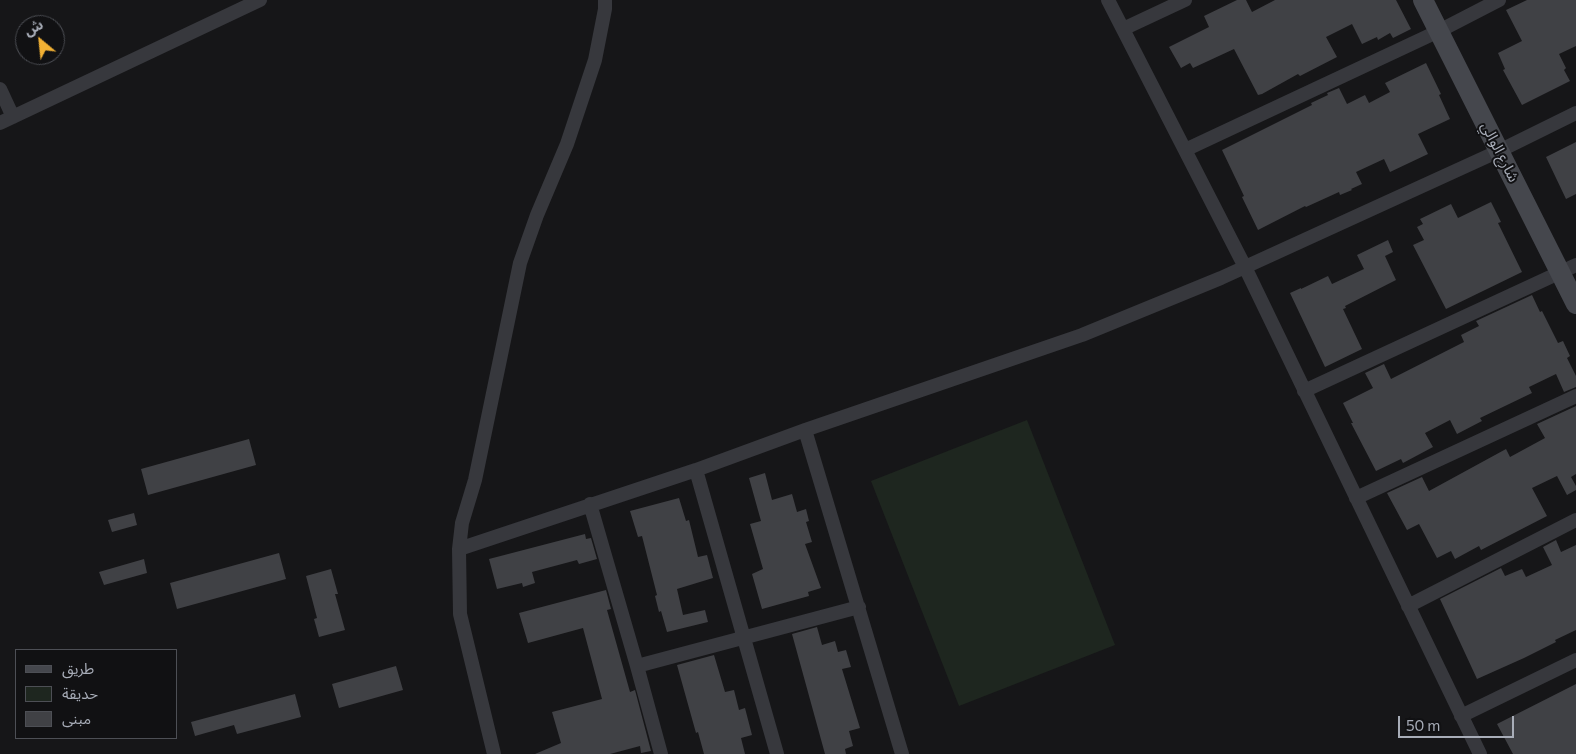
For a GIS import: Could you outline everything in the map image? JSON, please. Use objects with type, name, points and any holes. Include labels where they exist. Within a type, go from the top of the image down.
[{"type":"main road","name":"شارع الوالي","points":[[1423,0],[1499,151],[1569,269],[1576,304]]},
{"type":"street","points":[[0,123],[260,0]]},
{"type":"street","points":[[494,754],[460,614],[459,549],[462,523],[475,480],[520,264],[537,214],[567,144],[595,60],[605,0]]},
{"type":"street","points":[[1108,0],[1245,267],[1480,754]]},
{"type":"street","points":[[1122,29],[1185,0]]},
{"type":"street","points":[[1185,150],[1439,31],[1499,0]]},
{"type":"street","points":[[0,89],[13,117]]},
{"type":"street","points":[[459,549],[696,470],[805,430],[1082,335],[1221,278],[1499,151],[1576,113]]},
{"type":"street","points":[[1304,391],[1569,269]]},
{"type":"street","points":[[1356,498],[1576,396]]},
{"type":"street","points":[[805,430],[902,754]]},
{"type":"street","points":[[696,470],[777,754]]},
{"type":"street","points":[[590,504],[661,754]]},
{"type":"street","points":[[1408,606],[1576,520]]},
{"type":"street","points":[[637,666],[859,607]]},
{"type":"street","points":[[1461,716],[1576,660]]},
{"type":"green space","points":[[1027,420],[1115,645],[959,706],[871,481]]},
{"type":"building","points":[[1237,0],[1246,0],[1252,12],[1275,0],[1396,0],[1411,29],[1393,38],[1390,33],[1378,40],[1377,37],[1362,44],[1352,24],[1326,37],[1337,57],[1300,76],[1298,74],[1258,95],[1234,49],[1193,68],[1190,63],[1181,68],[1169,47],[1209,27],[1204,16]]},
{"type":"building","points":[[1527,0],[1576,0],[1576,46],[1559,54],[1570,81],[1522,105],[1503,70],[1505,69],[1498,53],[1522,41],[1506,10]]},
{"type":"building","points":[[1426,63],[1441,94],[1439,95],[1450,119],[1418,134],[1428,154],[1390,172],[1384,159],[1356,172],[1362,184],[1352,190],[1340,195],[1339,192],[1305,206],[1258,230],[1222,150],[1312,105],[1311,103],[1339,88],[1347,104],[1365,95],[1369,103],[1390,92],[1385,83]]},
{"type":"building","points":[[1576,142],[1576,194],[1566,199],[1546,157]]},
{"type":"building","points":[[1491,202],[1501,222],[1498,223],[1522,272],[1446,309],[1413,245],[1424,240],[1417,227],[1423,224],[1420,219],[1451,204],[1458,218]]},
{"type":"building","points":[[1388,240],[1393,252],[1385,256],[1396,280],[1345,306],[1346,308],[1343,309],[1362,349],[1325,367],[1290,293],[1328,276],[1332,284],[1364,269],[1357,255]]},
{"type":"building","points":[[1532,295],[1558,343],[1563,341],[1570,356],[1567,358],[1576,376],[1576,387],[1564,392],[1556,374],[1529,387],[1532,393],[1480,418],[1482,421],[1457,434],[1450,420],[1425,433],[1433,447],[1403,463],[1401,459],[1376,471],[1351,423],[1353,423],[1343,403],[1373,388],[1365,373],[1384,364],[1391,379],[1464,342],[1461,335],[1479,326],[1476,321]]},
{"type":"building","points":[[1576,406],[1576,474],[1571,477],[1576,490],[1567,495],[1557,476],[1532,488],[1547,516],[1481,550],[1479,546],[1455,559],[1451,551],[1437,558],[1419,524],[1407,530],[1387,493],[1422,477],[1429,491],[1506,449],[1510,457],[1545,438],[1537,424]]},
{"type":"building","points":[[249,439],[256,465],[148,495],[141,469]]},
{"type":"building","points":[[765,473],[772,500],[792,494],[797,512],[806,509],[809,521],[806,522],[812,542],[805,544],[821,588],[808,592],[809,596],[762,609],[752,574],[763,569],[750,524],[761,521],[749,478]]},
{"type":"building","points":[[679,498],[686,521],[689,520],[698,557],[707,555],[713,578],[677,589],[683,615],[705,610],[708,622],[667,632],[661,611],[659,612],[655,596],[657,595],[642,536],[638,537],[630,511]]},
{"type":"building","points":[[134,513],[137,525],[112,532],[108,520]]},
{"type":"building","points":[[585,534],[586,539],[591,538],[597,559],[579,564],[577,560],[532,572],[535,583],[523,587],[522,583],[497,589],[489,559]]},
{"type":"building","points":[[1556,540],[1561,552],[1576,545],[1576,630],[1524,658],[1477,679],[1440,599],[1501,568],[1505,576],[1522,569],[1526,577],[1552,565],[1543,547]]},
{"type":"building","points":[[279,553],[286,579],[177,609],[170,583]]},
{"type":"building","points":[[144,559],[147,573],[104,585],[99,572]]},
{"type":"building","points":[[331,569],[338,594],[335,594],[345,630],[319,637],[314,619],[317,618],[306,576]]},
{"type":"building","points":[[606,590],[611,609],[607,610],[630,692],[635,690],[651,751],[641,753],[640,746],[610,754],[535,754],[561,743],[552,712],[602,699],[583,628],[528,643],[519,613]]},
{"type":"building","points":[[817,627],[822,645],[835,641],[838,652],[846,650],[851,667],[842,669],[860,728],[849,731],[853,746],[845,749],[846,754],[825,754],[792,634]]},
{"type":"building","points":[[714,655],[725,692],[734,690],[739,710],[745,708],[752,735],[741,738],[745,754],[704,754],[698,732],[696,733],[677,665]]},
{"type":"building","points":[[396,666],[403,690],[339,708],[332,684]]},
{"type":"building","points":[[1576,684],[1576,754],[1513,754],[1497,724]]},
{"type":"building","points":[[295,694],[301,717],[237,734],[234,725],[195,736],[191,722]]}]
